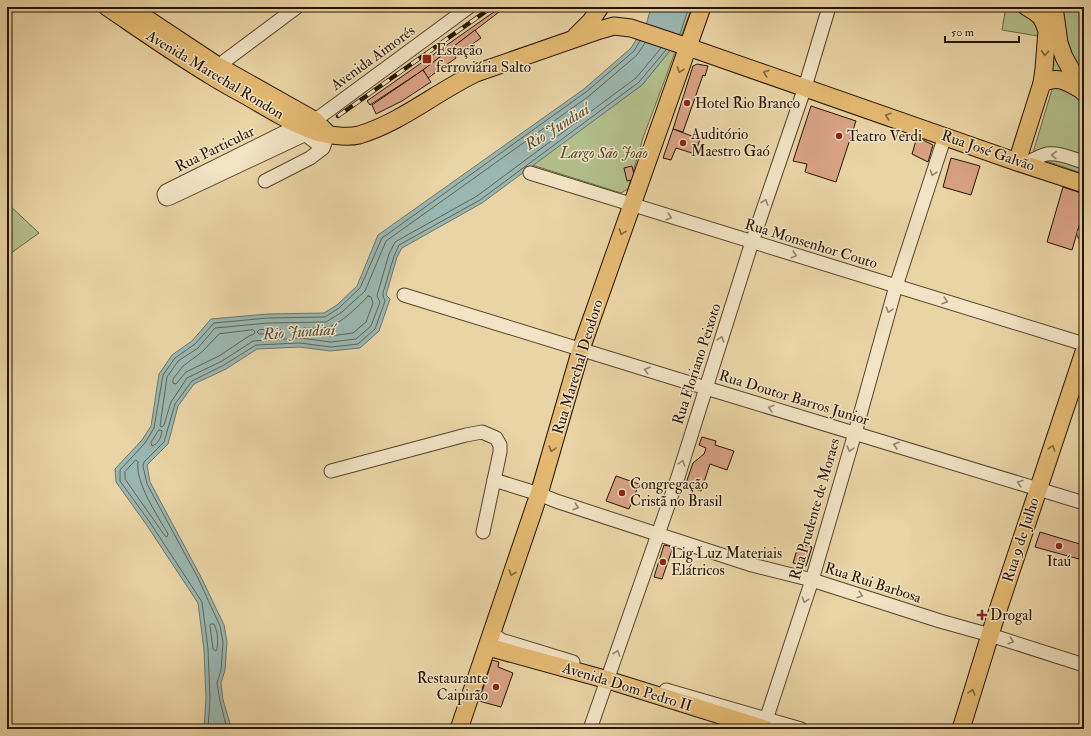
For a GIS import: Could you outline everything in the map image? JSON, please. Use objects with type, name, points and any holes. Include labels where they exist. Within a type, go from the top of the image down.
[{"type":"main road","name":"Avenida Marechal Rondon","points":[[129,7],[214,71]]},
{"type":"main road","points":[[571,39],[581,32],[601,7],[614,26]]},
{"type":"main road","name":"Rua Marechal Deodoro","points":[[460,729],[539,494],[581,349],[632,205],[685,46],[702,7]]},
{"type":"main road","points":[[1020,163],[1042,83],[1044,69],[1046,31],[1041,17],[1029,7]]},
{"type":"main road","points":[[1054,7],[1059,43],[1064,57],[1084,92]]},
{"type":"main road","name":"Avenida Marechal Rondon","points":[[112,8],[214,71],[307,123],[325,141]]},
{"type":"main road","points":[[325,141],[358,135],[374,129],[407,114],[476,73],[571,39],[614,26],[631,28],[685,46]]},
{"type":"main road","name":"Rua José Galvão","points":[[685,46],[1084,184]]},
{"type":"main road","points":[[1042,83],[1053,79],[1068,82],[1084,92]]},
{"type":"main road","name":"Rua 9 de Julho","points":[[961,729],[990,635],[1084,352]]},
{"type":"main road","name":"Avenida Dom Pedro II","points":[[490,640],[609,676],[764,726]]},
{"type":"street","points":[[214,71],[297,7]]},
{"type":"street","name":"Avenida Aimorés","points":[[307,123],[468,7]]},
{"type":"street","name":"Rua Floriano Peixoto","points":[[590,729],[678,477],[752,242],[805,87],[829,7]]},
{"type":"street","name":"Rua Particular","points":[[307,123],[166,191],[164,194],[165,198],[170,198],[304,135],[325,141]]},
{"type":"street","name":"Rua Prudente de Moraes","points":[[764,726],[812,580],[896,286],[945,136]]},
{"type":"street","points":[[265,181],[310,158],[325,141]]},
{"type":"street","points":[[1020,163],[1049,154],[1055,154],[1084,162]]},
{"type":"street","name":"Rua Monsenhor Couto","points":[[530,173],[1084,344]]},
{"type":"street","name":"Rua Doutor Barros Junior","points":[[404,295],[1084,503]]},
{"type":"street","points":[[331,471],[482,432],[496,438],[500,445],[500,452],[483,532]]},
{"type":"street","name":"Rua Rui Barbosa","points":[[494,480],[752,564],[812,580],[940,621],[1084,664]]},
{"type":"street","points":[[764,726],[801,729]]},
{"type":"green space","name":"Largo São João","points":[[689,7],[692,7],[643,138],[628,189],[621,193],[532,165],[642,85],[677,42]]},
{"type":"green space","points":[[1006,7],[1030,16],[1040,29],[1038,36],[1002,30]]},
{"type":"green space","points":[[1059,7],[1084,7],[1084,80],[1066,48]]},
{"type":"green space","points":[[1051,21],[1082,98],[1082,106],[1084,109],[1084,174],[1032,156],[1053,86],[1050,72]]},
{"type":"green space","points":[[7,203],[39,233],[7,256]]},
{"type":"water","name":"Rio Jundiaí","points":[[651,7],[689,7],[677,42],[642,85],[482,203],[402,248],[397,257],[386,295],[390,299],[379,331],[360,348],[330,351],[300,347],[257,349],[226,369],[194,384],[178,406],[168,444],[147,465],[150,482],[201,577],[224,625],[227,642],[225,670],[221,683],[223,700],[231,727],[230,729],[204,729],[206,699],[204,650],[198,603],[146,524],[116,482],[115,469],[142,440],[151,426],[159,374],[172,355],[192,341],[211,319],[268,314],[324,313],[337,305],[357,286],[378,235],[584,89],[631,48],[647,22]]},
{"type":"building","points":[[501,7],[503,9],[423,70],[370,105],[367,101]]},
{"type":"building","points":[[475,30],[481,38],[455,56],[456,58],[428,78],[423,70]]},
{"type":"building","name":"Hotel Rio Branco","points":[[697,64],[708,66],[705,76],[703,75],[683,132],[673,129],[693,66]]},
{"type":"building","points":[[423,70],[431,82],[402,101],[376,114],[372,105]]},
{"type":"building","points":[[811,106],[856,121],[836,182],[805,172],[807,164],[793,161]]},
{"type":"building","name":"Auditório Maestro Gaó","points":[[673,129],[700,139],[695,154],[676,148],[671,160],[663,158]]},
{"type":"building","points":[[917,137],[933,145],[928,162],[912,154]]},
{"type":"building","points":[[951,158],[980,166],[971,195],[943,187]]},
{"type":"building","points":[[632,166],[635,179],[627,181],[624,168]]},
{"type":"building","points":[[1063,187],[1084,194],[1084,209],[1072,250],[1047,242]]},
{"type":"building","points":[[702,437],[716,441],[715,445],[734,451],[727,470],[710,464],[701,491],[685,486],[693,463],[704,454],[706,448],[699,445]]},
{"type":"building","name":"Congregação Cristã no Brasil","points":[[616,476],[639,484],[629,509],[606,501]]},
{"type":"building","name":"Itaú","points":[[1040,532],[1083,545],[1079,559],[1035,547]]},
{"type":"building","points":[[799,543],[812,547],[806,566],[793,563]]},
{"type":"building","name":"Lig Luz Materiais Elátricos","points":[[664,545],[673,547],[662,579],[654,577]]},
{"type":"building","name":"Restaurante Caipirão","points":[[492,660],[499,662],[498,667],[513,673],[501,707],[479,701]]},
{"type":"railway","points":[[338,116],[492,7]]},
{"type":"place","name":"Estação ferroviária Salto","points":[[427,59]]},
{"type":"place","name":"Hotel Rio Branco","points":[[687,103]]},
{"type":"place","name":"Teatro Verdi","points":[[839,136]]},
{"type":"place","name":"Auditório Maestro Gaó","points":[[683,143]]},
{"type":"place","name":"Congregação Cristã no Brasil","points":[[622,493]]},
{"type":"place","name":"Itaú","points":[[1059,546]]},
{"type":"place","name":"Lig Luz Materiais Elátricos","points":[[663,562]]},
{"type":"place","name":"Drogal","points":[[982,615]]},
{"type":"place","name":"Restaurante Caipirão","points":[[496,687]]}]
